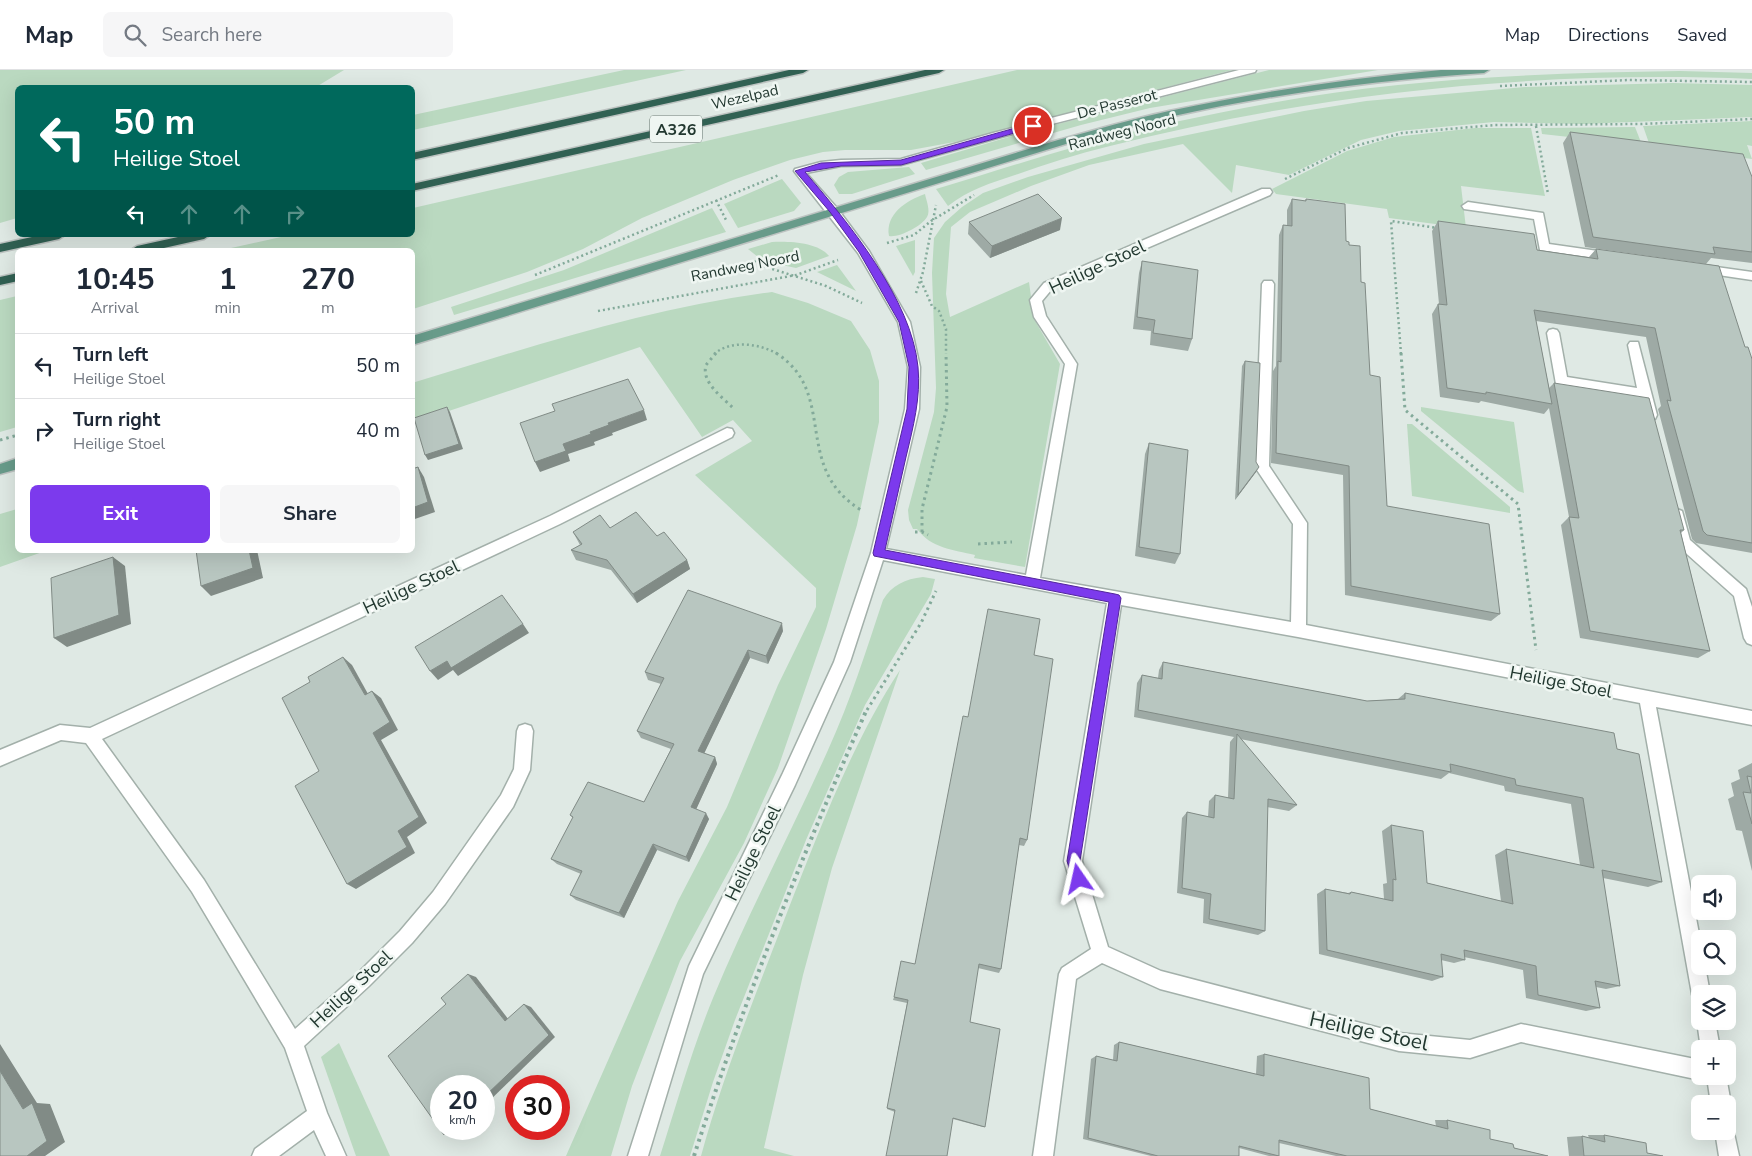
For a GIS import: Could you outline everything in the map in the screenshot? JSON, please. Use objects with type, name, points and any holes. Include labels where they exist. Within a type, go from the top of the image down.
[{"type":"highway","name":"Wezelpad","points":[[415,156],[803,70]]},
{"type":"highway","name":"Wezelpad","points":[[415,187],[939,70]]},
{"type":"highway","points":[[0,248],[50,237]]},
{"type":"highway","points":[[146,248],[195,237]]},
{"type":"highway","points":[[0,281],[15,278]]},
{"type":"main road","name":"Randweg Noord","points":[[415,340],[834,210],[1062,142],[1168,114],[1278,93],[1364,81],[1484,70]]},
{"type":"main road","points":[[0,469],[15,464]]},
{"type":"street","name":"De Passerot","points":[[799,171],[821,165],[841,163],[901,162],[997,135],[1251,70]]},
{"type":"street","points":[[799,171],[834,210]]},
{"type":"street","name":"Heilige Stoel","points":[[1032,583],[1071,364],[1040,317],[1036,300],[1048,286],[1266,192]]},
{"type":"street","points":[[1468,206],[1538,216],[1544,247],[1619,258]]},
{"type":"street","name":"Heilige Stoel","points":[[638,1156],[695,972],[789,779],[842,662],[878,553],[912,409],[914,367],[904,322],[863,251],[834,210]]},
{"type":"street","points":[[1686,267],[1752,276]]},
{"type":"street","points":[[1268,284],[1262,467],[1300,523],[1298,630]]},
{"type":"street","points":[[1553,333],[1561,381],[1645,394]]},
{"type":"street","points":[[1634,345],[1654,431]]},
{"type":"street","name":"Heilige Stoel","points":[[336,1156],[318,1115],[293,1043],[198,886],[92,736],[555,520],[727,433]]},
{"type":"street","points":[[1674,506],[1684,543],[1740,593],[1752,638]]},
{"type":"street","name":"Heilige Stoel","points":[[878,553],[1032,583],[1298,630],[1752,718]]},
{"type":"street","points":[[1043,1156],[1068,974],[1101,953],[1073,861],[1115,598]]},
{"type":"street","points":[[1647,699],[1699,985]]},
{"type":"street","name":"Heilige Stoel","points":[[293,1043],[363,980],[406,937],[439,898],[507,801],[522,770],[524,731]]},
{"type":"street","points":[[0,758],[60,732],[92,736]]},
{"type":"street","name":"Heilige Stoel","points":[[1101,953],[1160,980],[1399,1042],[1470,1049],[1521,1033],[1691,1068]]},
{"type":"street","points":[[262,1156],[318,1115]]},
{"type":"street","points":[[1727,1140],[1730,1156]]},
{"type":"path","points":[[1496,87],[1629,80],[1752,82]]},
{"type":"path","points":[[1266,192],[1265,187],[1293,176],[1337,152],[1358,144],[1394,135],[1472,126],[1536,126],[1752,119]]},
{"type":"path","points":[[1536,126],[1550,208],[1538,216]]},
{"type":"path","points":[[532,277],[773,177],[799,171]]},
{"type":"path","name":"Randweg Noord","points":[[596,311],[796,275],[914,235],[931,221],[980,192]]},
{"type":"path","points":[[716,200],[746,256],[763,266],[826,286],[904,322],[921,280],[931,221]]},
{"type":"path","points":[[1439,228],[1391,222],[1405,410],[1518,504],[1540,678]]},
{"type":"path","points":[[727,433],[734,430],[734,408],[710,382],[705,373],[708,360],[730,346],[753,347],[782,357],[801,376],[808,389],[818,449],[827,476],[840,496],[856,508],[871,515],[886,518],[916,532],[922,532],[936,538]]},
{"type":"path","points":[[0,440],[15,435]]},
{"type":"path","points":[[974,544],[1017,542],[1039,546]]},
{"type":"path","points":[[694,1156],[725,1059],[812,835],[866,709],[897,662],[932,601],[941,565]]},
{"type":"green space","points":[[0,70],[344,70],[319,85],[15,85],[15,219],[0,223]]},
{"type":"green space","points":[[624,70],[686,70],[415,130],[415,115]]},
{"type":"green space","points":[[1017,70],[1232,70],[960,141],[911,150],[823,152],[790,160],[733,180],[642,218],[583,249],[527,272],[415,308],[415,248],[231,248],[281,237],[415,237],[415,208]]},
{"type":"green space","points":[[1269,70],[1378,70],[1150,108],[1081,125],[926,170],[921,163],[1019,134]]},
{"type":"green space","points":[[1680,71],[1752,73],[1752,79],[1590,78],[1509,82],[1428,89],[1348,99],[1268,112],[1098,149],[989,184],[972,191],[948,206],[936,189],[1126,133],[1271,103],[1373,88],[1475,78],[1577,73]]},
{"type":"green space","points":[[1673,83],[1752,85],[1752,117],[1583,124],[1494,122],[1399,131],[1361,140],[1289,175],[1236,165],[1232,193],[1183,144],[1089,165],[1031,186],[970,212],[951,227],[946,294],[950,317],[1029,282],[1034,319],[1060,364],[1025,567],[974,558],[975,555],[951,550],[936,544],[917,529],[913,529],[909,520],[908,510],[934,412],[936,388],[932,273],[934,238],[945,222],[962,207],[983,193],[1028,177],[1144,144],[1304,111],[1366,101],[1525,87]]},
{"type":"green space","points":[[1752,121],[1752,146],[1747,145],[1752,159],[1650,146],[1643,126]]},
{"type":"green space","points":[[1635,127],[1642,145],[1542,134],[1541,128]]},
{"type":"green space","points":[[1475,128],[1531,128],[1545,196],[1461,186],[1466,228],[1389,218],[1387,209],[1276,194],[1272,189],[1347,151],[1394,137]]},
{"type":"green space","points":[[909,167],[915,174],[852,194],[839,194],[834,185],[839,177],[848,172]]},
{"type":"green space","points":[[782,179],[801,203],[794,211],[738,228],[724,204]]},
{"type":"green space","points":[[925,194],[929,212],[927,217],[904,233],[889,236],[890,221],[899,209],[911,200]]},
{"type":"green space","points":[[712,208],[726,232],[454,315],[451,307],[564,270]]},
{"type":"green space","points":[[915,240],[915,272],[913,276],[896,246]]},
{"type":"green space","points":[[772,242],[794,242],[810,245],[824,251],[829,256],[796,268],[763,261],[748,249]]},
{"type":"green space","points":[[837,265],[856,291],[817,272]]},
{"type":"green space","points":[[772,292],[808,303],[851,321],[870,350],[879,381],[879,422],[857,525],[826,629],[778,768],[744,843],[680,961],[632,1086],[611,1156],[566,1156],[678,901],[727,807],[778,685],[816,607],[816,588],[695,475],[752,441],[733,420],[702,437],[640,347],[415,422],[415,382],[590,330],[635,318],[726,299]]},
{"type":"green space","points":[[15,296],[15,428],[0,432],[0,300]]},
{"type":"green space","points":[[1421,407],[1514,422],[1524,493],[1518,491],[1421,411]]},
{"type":"green space","points":[[1407,424],[1412,424],[1510,507],[1510,513],[1412,496]]},
{"type":"green space","points":[[15,510],[15,553],[40,553],[0,567],[0,514]]},
{"type":"green space","points":[[923,577],[935,579],[931,594],[865,705],[806,840],[735,1020],[690,1156],[660,1156],[705,1017],[741,935],[836,732],[883,600],[891,590],[900,584],[910,579]]},
{"type":"green space","points":[[900,670],[832,868],[803,975],[764,1148],[794,1156],[701,1156],[742,1032],[825,818],[867,726]]},
{"type":"green space","points":[[339,1043],[390,1156],[356,1156],[321,1057]]},
{"type":"building","points":[[1570,132],[1743,154],[1752,177],[1752,252],[1713,247],[1715,254],[1593,237]]},
{"type":"building","points":[[1038,194],[1062,218],[992,246],[969,222]]},
{"type":"building","points":[[1292,199],[1345,204],[1346,241],[1349,242],[1349,245],[1360,246],[1361,282],[1365,283],[1370,375],[1380,377],[1387,506],[1489,524],[1500,614],[1351,586],[1349,466],[1276,453],[1278,361],[1281,362],[1283,225],[1292,226]]},
{"type":"building","points":[[1438,221],[1534,234],[1537,250],[1598,259],[1596,249],[1719,266],[1745,347],[1748,347],[1752,359],[1752,543],[1707,535],[1703,531],[1667,400],[1671,401],[1655,328],[1534,310],[1552,404],[1486,392],[1486,394],[1447,388],[1438,304],[1447,305]]},
{"type":"building","points":[[1142,261],[1198,270],[1192,339],[1153,333],[1155,320],[1137,317]]},
{"type":"building","points":[[1245,361],[1260,363],[1256,462],[1259,467],[1238,495]]},
{"type":"building","points":[[628,379],[644,410],[608,423],[609,425],[590,432],[591,434],[563,444],[566,451],[535,462],[520,423],[555,411],[552,404]]},
{"type":"building","points":[[1554,383],[1649,398],[1684,530],[1680,530],[1710,651],[1590,631],[1569,517],[1579,518]]},
{"type":"building","points":[[447,407],[459,444],[425,455],[415,418]]},
{"type":"building","points":[[1149,443],[1188,450],[1180,554],[1139,547]]},
{"type":"building","points":[[418,467],[428,502],[415,507],[415,468]]},
{"type":"building","points":[[636,512],[657,536],[664,532],[687,560],[633,594],[607,560],[571,550],[582,544],[573,532],[600,515],[610,528]]},
{"type":"building","points":[[196,553],[250,553],[253,568],[201,586]]},
{"type":"building","points":[[113,557],[119,615],[54,638],[51,578]]},
{"type":"building","points":[[688,590],[782,623],[766,656],[748,650],[698,751],[715,757],[691,807],[706,813],[686,857],[653,844],[619,913],[570,895],[582,871],[551,859],[573,817],[570,815],[588,782],[644,802],[674,744],[637,731],[664,678],[645,672]]},
{"type":"building","points":[[502,595],[523,624],[451,668],[447,661],[430,671],[415,647]]},
{"type":"building","points":[[988,609],[1040,619],[1034,655],[1053,659],[1027,840],[1020,838],[1001,969],[979,964],[970,1022],[1000,1029],[985,1127],[953,1118],[947,1156],[886,1156],[895,1110],[887,1108],[908,1000],[894,997],[901,961],[915,964],[963,716],[968,717]]},
{"type":"building","points":[[343,657],[365,695],[372,691],[390,722],[373,733],[419,817],[398,831],[407,847],[347,884],[295,786],[319,771],[282,698],[310,682],[308,677]]},
{"type":"building","points":[[1163,662],[1367,701],[1405,699],[1405,693],[1614,733],[1617,749],[1639,754],[1662,882],[1602,870],[1620,986],[1595,981],[1600,1008],[1538,995],[1536,966],[1464,950],[1465,960],[1441,954],[1443,977],[1327,950],[1325,889],[1350,894],[1351,892],[1393,901],[1393,879],[1396,880],[1391,825],[1423,831],[1427,883],[1513,904],[1506,849],[1594,868],[1583,798],[1516,785],[1515,779],[1450,764],[1451,772],[1138,710],[1142,675],[1162,679]]},
{"type":"building","points":[[1237,734],[1297,805],[1268,799],[1265,931],[1209,919],[1211,894],[1182,888],[1187,812],[1214,818],[1215,795],[1234,799]]},
{"type":"building","points":[[1747,776],[1752,777],[1752,824],[1743,792],[1751,793]]},
{"type":"building","points":[[468,974],[505,1021],[524,1004],[549,1035],[495,1087],[495,1075],[430,1075],[430,1115],[388,1056],[446,1004],[441,998]]},
{"type":"building","points":[[1119,1042],[1264,1076],[1264,1054],[1369,1078],[1370,1109],[1448,1129],[1447,1120],[1490,1130],[1490,1139],[1513,1144],[1514,1148],[1548,1156],[1347,1156],[1279,1140],[1279,1156],[1239,1146],[1239,1156],[1158,1156],[1088,1138],[1096,1056],[1117,1061]]},
{"type":"building","points":[[0,1071],[23,1109],[32,1103],[47,1141],[27,1156],[0,1156]]},
{"type":"building","points":[[1604,1135],[1646,1143],[1647,1153],[1663,1156],[1584,1156],[1582,1136],[1605,1142]]},
{"type":"route","points":[[1033,126],[901,162],[841,163],[821,165],[799,171],[834,210],[863,251],[904,322],[914,367],[912,409],[878,553],[1115,598],[1073,861],[1079,879]]}]
